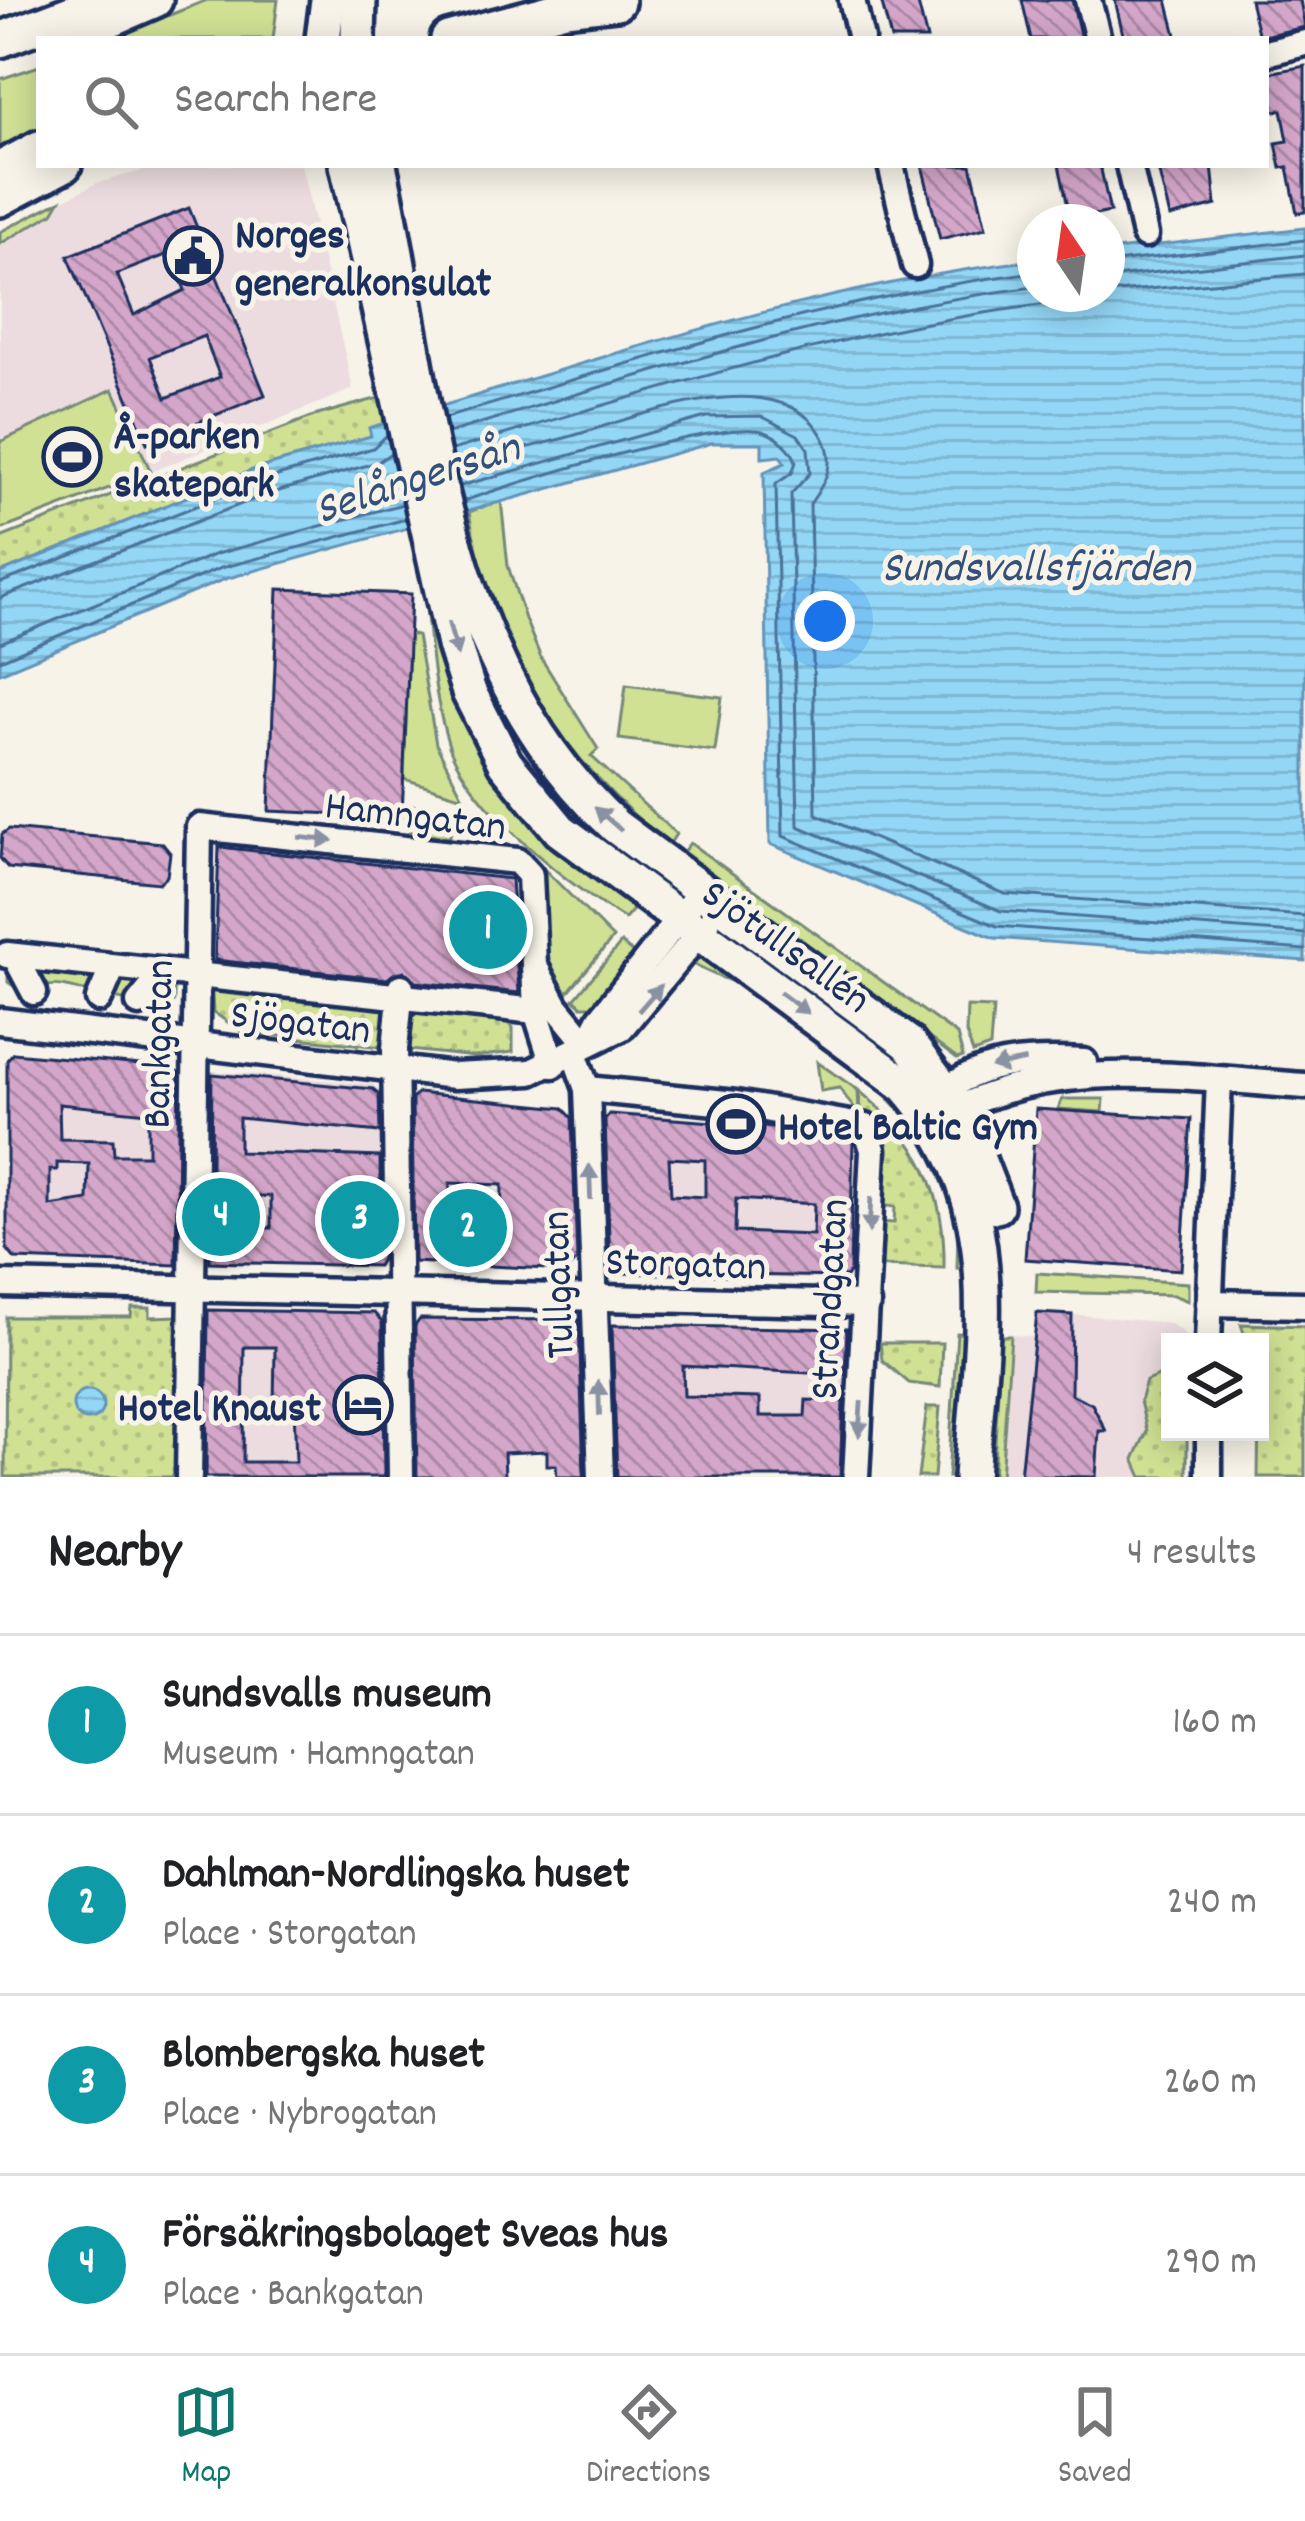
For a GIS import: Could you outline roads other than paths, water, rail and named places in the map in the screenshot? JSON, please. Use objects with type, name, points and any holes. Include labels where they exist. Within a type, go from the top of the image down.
[{"type":"main road","points":[[0,40],[106,0]]},
{"type":"main road","points":[[69,36],[155,0]]},
{"type":"main road","points":[[323,36],[328,0]]},
{"type":"main road","points":[[358,0],[358,36]]},
{"type":"main road","points":[[459,36],[565,8],[621,1]]},
{"type":"main road","points":[[520,36],[621,1]]},
{"type":"main road","points":[[0,64],[36,49]]},
{"type":"main road","points":[[0,169],[36,150]]},
{"type":"main road","points":[[0,199],[58,168]]},
{"type":"main road","points":[[348,168],[416,414]]},
{"type":"main road","points":[[380,168],[416,414]]},
{"type":"main road","name":"Sjötullsallén","points":[[416,414],[469,692],[505,763],[560,830],[699,914],[886,1070],[941,1106],[980,1151],[999,1214],[987,1477]]},
{"type":"main road","name":"Sjötullsallén","points":[[941,1106],[981,1232],[970,1477]]},
{"type":"street","points":[[852,0],[860,36]]},
{"type":"street","points":[[1088,0],[1097,36]]},
{"type":"street","points":[[1269,52],[1305,43]]},
{"type":"street","points":[[892,168],[915,265]]},
{"type":"street","points":[[1130,168],[1145,235]]},
{"type":"street","name":"Hamngatan","points":[[200,827],[517,861],[530,875],[536,1011],[572,1054]]},
{"type":"street","name":"Bankgatan","points":[[189,1477],[200,827]]},
{"type":"street","points":[[572,1054],[699,914]]},
{"type":"street","points":[[34,992],[11,956],[400,991],[536,1011]]},
{"type":"street","name":"Hamngatan","points":[[536,964],[587,1089]]},
{"type":"street","points":[[99,999],[113,967]]},
{"type":"street","points":[[139,1004],[164,972]]},
{"type":"street","points":[[400,991],[396,1070],[401,1477]]},
{"type":"street","name":"Sjögatan","points":[[0,1021],[396,1070],[504,1075],[572,1054]]},
{"type":"street","points":[[941,1106],[1046,1078],[1305,1086]]},
{"type":"street","points":[[1208,1333],[1219,1080]]},
{"type":"street","name":"Strandgatan","points":[[587,1089],[866,1127],[873,1150],[856,1477]]},
{"type":"street","name":"Tullgatan","points":[[587,1089],[601,1477]]},
{"type":"street","name":"Storgatan","points":[[0,1284],[192,1277],[400,1295],[594,1297],[866,1315]]},
{"type":"street","points":[[1209,1304],[1305,1305]]},
{"type":"street","points":[[1209,1441],[1209,1477]]},
{"type":"water","name":"Sundsvallsfjärden","points":[[1305,228],[1305,961],[994,938],[770,844],[764,472],[785,463],[780,456],[762,458],[762,443],[712,443],[225,579],[0,673],[0,573],[253,470],[371,436],[369,428],[616,353],[782,308],[950,272],[1017,263],[1017,312],[1125,312],[1125,249]]},
{"type":"water","points":[[88,1390],[103,1405],[88,1420],[73,1405]]},
{"type":"place","name":"Norges generalkonsulat","points":[[193,256]]},
{"type":"place","name":"Å-parken skatepark","points":[[72,457]]},
{"type":"place","name":"Sundsvalls museum","points":[[488,930]]},
{"type":"place","name":"Hotel Baltic Gym","points":[[736,1124]]},
{"type":"place","name":"Försäkringsbolaget Sveas hus","points":[[221,1217]]},
{"type":"place","name":"Blombergska huset","points":[[360,1220]]},
{"type":"place","name":"Dahlman-Nordlingska huset","points":[[468,1228]]},
{"type":"place","name":"Hotel Knaust","points":[[363,1405]]},
{"type":"water label","name":"Selångersån","points":[[416,475]]}]
